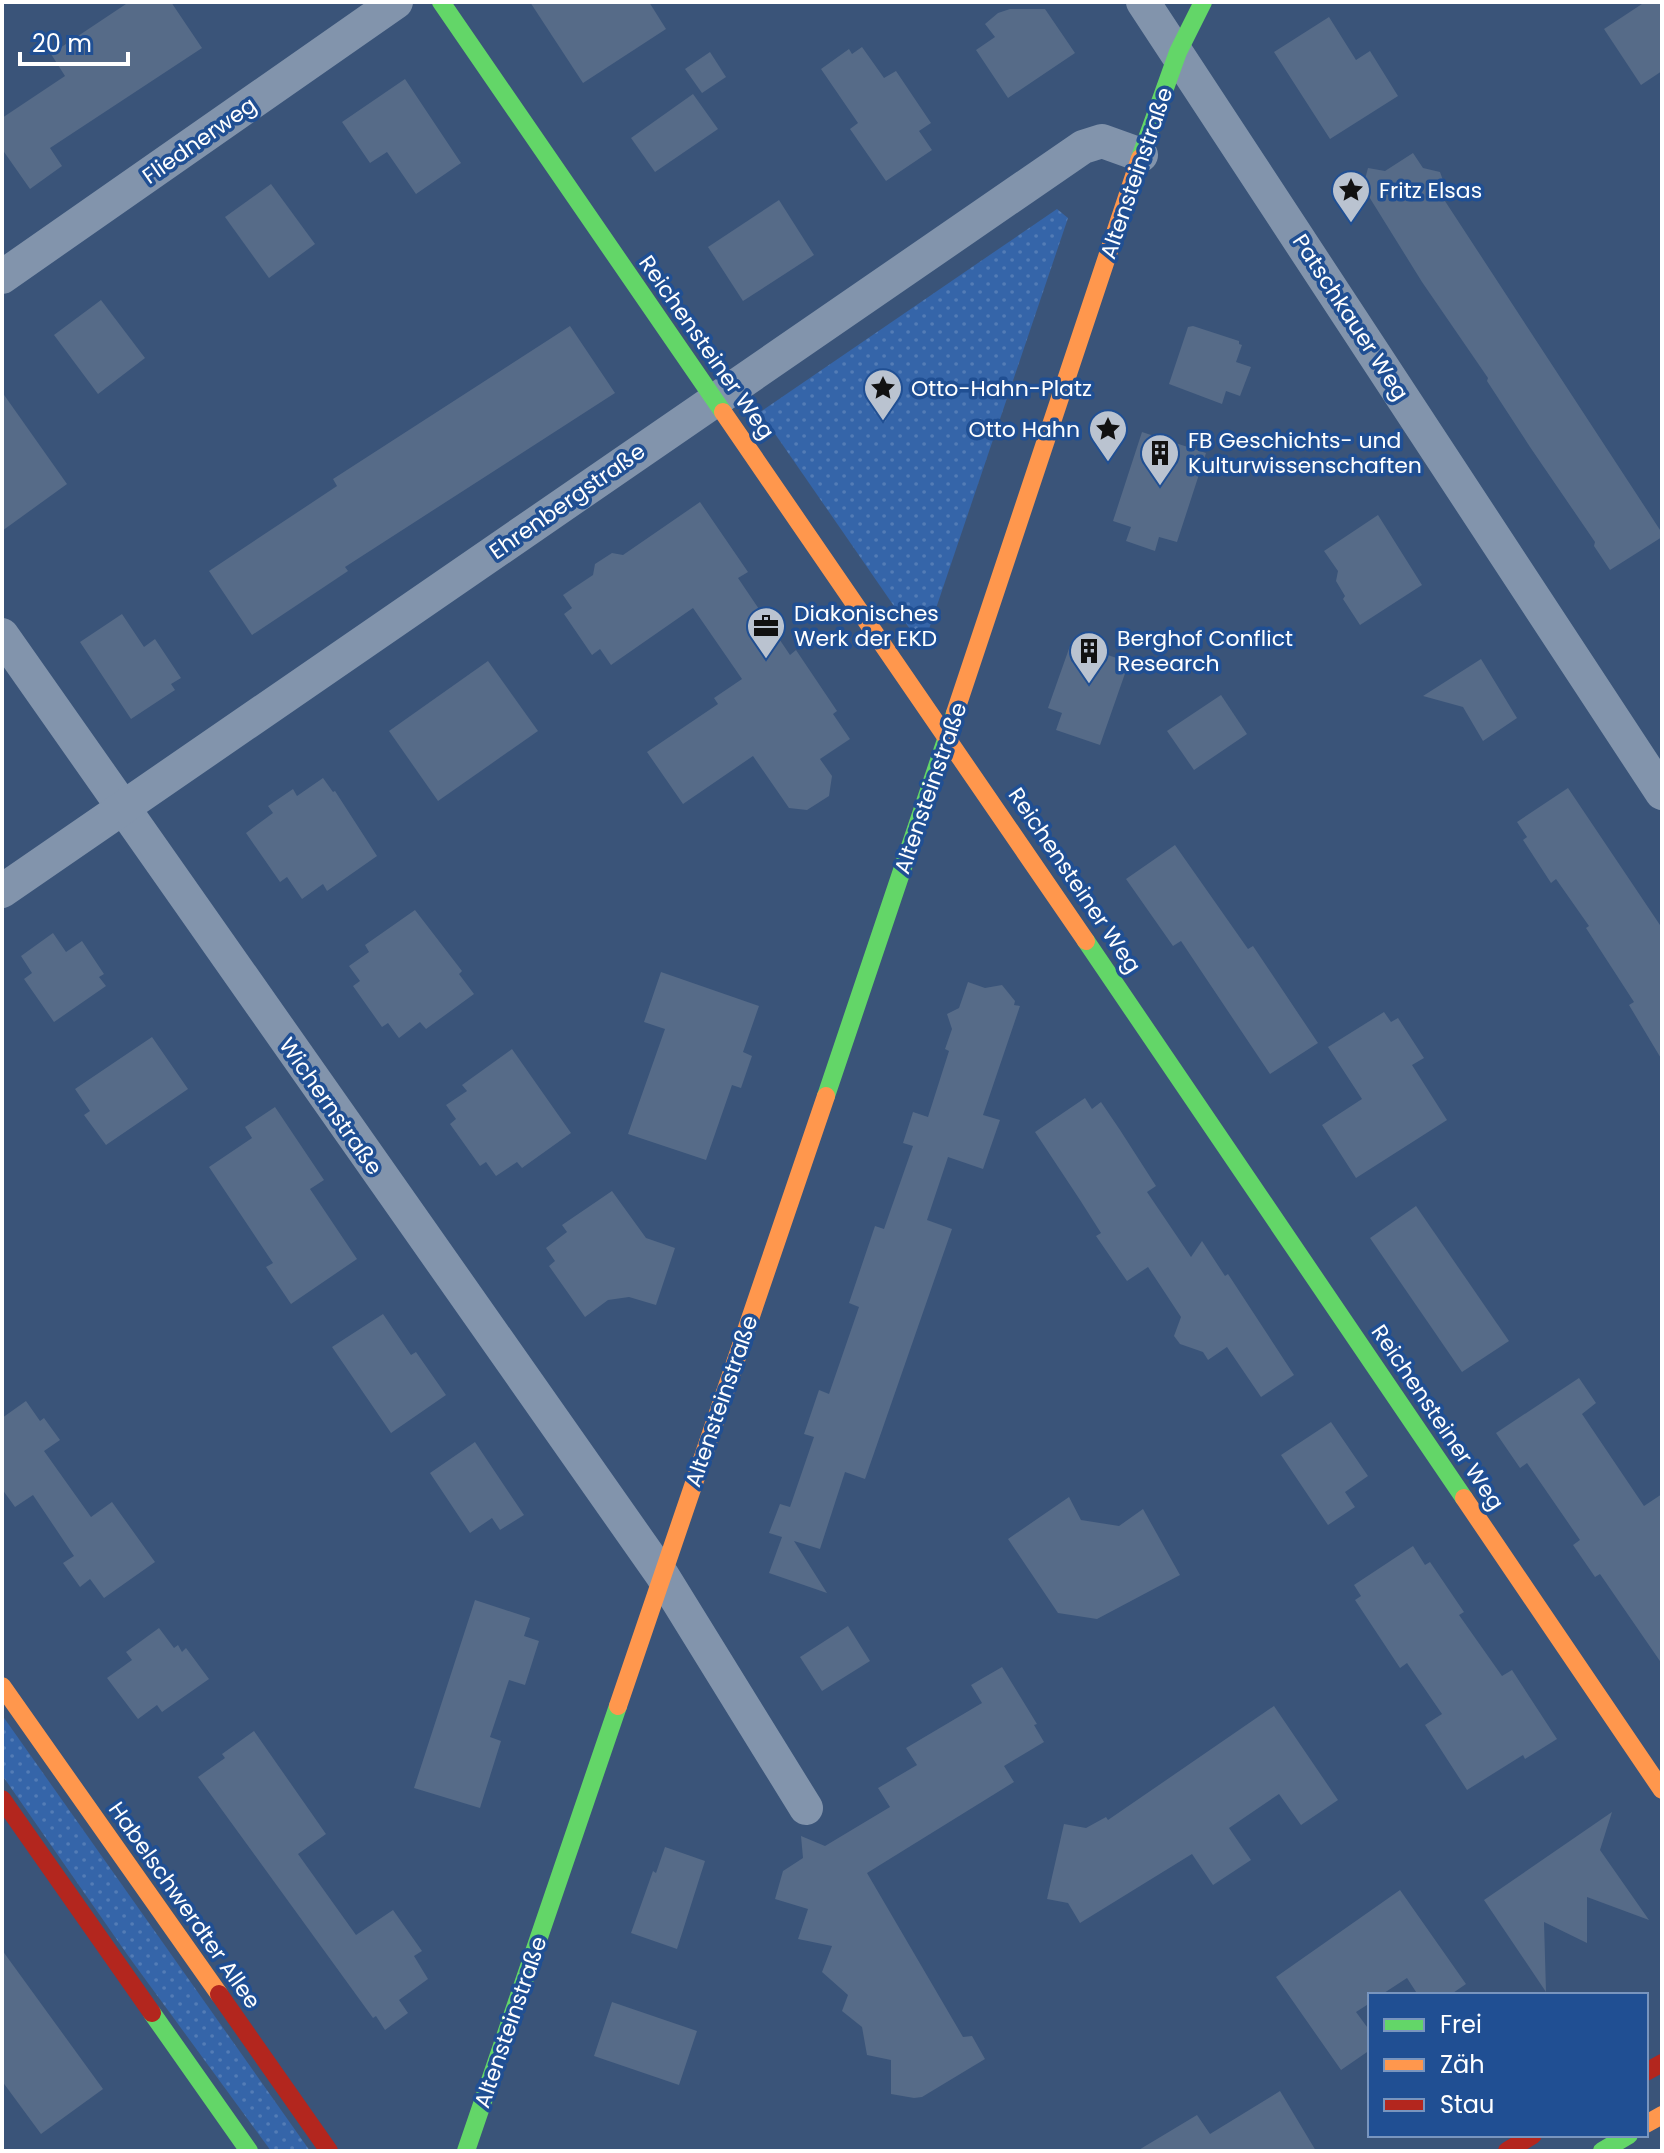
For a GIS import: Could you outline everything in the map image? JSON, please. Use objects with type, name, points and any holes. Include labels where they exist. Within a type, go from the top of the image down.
[{"type":"main road","name":"Reichensteiner Weg","points":[[441,2],[948,737],[1662,1790]]},
{"type":"main road","name":"Altensteinstraße","points":[[466,2151],[948,737],[1141,155],[1178,52],[1203,2]]},
{"type":"main road","name":"Habelschwerdter Allee","points":[[2,1686],[329,2151]]},
{"type":"main road","points":[[2,1799],[249,2151]]},
{"type":"main road","points":[[1507,2151],[1530,2137]]},
{"type":"main road","points":[[1602,2151],[1626,2137]]},
{"type":"street","name":"Fliednerweg","points":[[2,277],[396,2]]},
{"type":"street","name":"Patschkauer Weg","points":[[1143,2],[1662,793]]},
{"type":"street","name":"Ehrenbergstraße","points":[[2,891],[1083,147],[1102,141],[1141,155]]},
{"type":"street","name":"Wichernstraße","points":[[2,635],[662,1575]]},
{"type":"street","points":[[662,1575],[806,1808]]},
{"type":"shaded area","points":[[1057,209],[1068,218],[928,632],[914,635],[760,412]]},
{"type":"shaded area","points":[[2,1715],[310,2151],[271,2151],[129,1957],[2,1775]]},
{"type":"building","points":[[129,2],[171,2],[202,48],[50,148],[62,166],[30,189],[2,149],[2,118],[65,76],[51,54]]},
{"type":"building","points":[[530,2],[649,2],[666,29],[583,83]]},
{"type":"building","points":[[1645,2],[1662,2],[1662,71],[1641,85],[1604,29]]},
{"type":"building","points":[[1010,9],[1045,9],[1075,53],[1008,98],[976,50],[995,37],[985,24],[998,13]]},
{"type":"building","points":[[1329,17],[1356,60],[1370,51],[1398,96],[1330,139],[1274,52]]},
{"type":"building","points":[[862,47],[884,78],[896,71],[931,123],[919,131],[932,150],[886,181],[850,129],[858,123],[821,69],[849,49],[852,54]]},
{"type":"building","points":[[710,52],[726,77],[702,93],[685,69]]},
{"type":"building","points":[[405,79],[461,163],[416,194],[387,152],[370,163],[342,122]]},
{"type":"building","points":[[693,94],[718,129],[655,172],[631,138]]},
{"type":"building","points":[[1413,153],[1423,168],[1440,172],[1444,183],[1443,198],[1662,533],[1662,537],[1610,570],[1594,546],[1595,542],[1422,282],[1363,187],[1368,168],[1385,171]]},
{"type":"building","points":[[271,184],[315,244],[269,278],[225,217]]},
{"type":"building","points":[[779,200],[814,255],[743,301],[708,247]]},
{"type":"building","points":[[101,300],[145,358],[98,394],[54,335]]},
{"type":"building","points":[[570,326],[615,393],[345,567],[348,571],[252,635],[209,571],[337,486],[333,479]]},
{"type":"building","points":[[1188,327],[1239,341],[1242,345],[1236,362],[1251,367],[1240,396],[1226,391],[1222,404],[1169,384]]},
{"type":"building","points":[[2,392],[67,484],[2,531]]},
{"type":"building","name":"FB Geschichts- und Kulturwissenschaften","points":[[1142,432],[1206,453],[1177,542],[1159,537],[1155,551],[1126,541],[1131,527],[1113,521]]},
{"type":"building","name":"Diakonisches Werk der EKD","points":[[700,502],[748,572],[738,578],[790,655],[796,650],[837,711],[833,714],[850,739],[820,759],[832,776],[829,796],[807,810],[789,808],[753,756],[683,804],[647,752],[718,704],[714,698],[742,679],[693,608],[611,665],[600,649],[592,655],[564,614],[572,608],[563,595],[593,575],[595,564],[612,553],[623,555]]},
{"type":"building","points":[[1378,515],[1422,585],[1360,625],[1343,599],[1345,596],[1336,581],[1338,571],[1324,551]]},
{"type":"building","points":[[122,614],[144,647],[155,639],[181,678],[171,684],[175,690],[131,719],[80,642]]},
{"type":"building","name":"Berghof Conflict Research","points":[[1071,643],[1129,662],[1100,745],[1056,730],[1062,713],[1048,708]]},
{"type":"building","points":[[1481,659],[1517,718],[1483,741],[1463,707],[1423,696]]},
{"type":"building","points":[[488,661],[538,731],[438,801],[389,731]]},
{"type":"building","points":[[1221,695],[1247,734],[1194,770],[1167,731]]},
{"type":"building","points":[[323,778],[335,791],[377,856],[327,891],[323,884],[302,899],[287,877],[280,882],[246,833],[273,813],[268,806],[293,789],[297,796]]},
{"type":"building","points":[[1568,788],[1662,928],[1662,1060],[1629,1005],[1634,1002],[1586,928],[1589,926],[1556,879],[1551,883],[1523,840],[1527,837],[1517,822]]},
{"type":"building","points":[[1175,845],[1248,949],[1253,946],[1318,1043],[1270,1074],[1181,941],[1173,946],[1126,879]]},
{"type":"building","points":[[415,910],[462,971],[459,974],[474,994],[426,1029],[420,1022],[399,1038],[388,1023],[382,1027],[353,986],[360,981],[349,966],[369,952],[365,945]]},
{"type":"building","points":[[53,933],[66,952],[82,941],[104,974],[99,977],[106,986],[54,1022],[24,979],[32,973],[21,956]]},
{"type":"building","points":[[661,972],[759,1006],[743,1052],[752,1056],[741,1088],[732,1085],[706,1160],[628,1134],[665,1029],[644,1022]]},
{"type":"building","points":[[968,982],[985,988],[1002,985],[1015,1001],[1014,1005],[1020,1006],[983,1115],[1000,1120],[983,1169],[948,1157],[927,1220],[952,1229],[865,1479],[845,1472],[820,1549],[794,1541],[827,1593],[769,1573],[782,1537],[769,1533],[780,1504],[790,1507],[814,1437],[804,1434],[819,1390],[829,1394],[859,1307],[849,1303],[875,1226],[884,1229],[913,1146],[903,1143],[913,1112],[928,1117],[949,1051],[945,1049],[952,1029],[947,1014],[959,1008]]},
{"type":"building","points":[[1384,1012],[1391,1022],[1398,1018],[1424,1058],[1412,1065],[1447,1120],[1356,1178],[1322,1125],[1362,1099],[1328,1047]]},
{"type":"building","points":[[152,1037],[188,1089],[106,1145],[84,1115],[90,1111],[75,1089]]},
{"type":"building","points":[[512,1049],[571,1133],[522,1168],[517,1162],[496,1176],[486,1162],[480,1166],[450,1124],[456,1119],[446,1105],[467,1091],[462,1085]]},
{"type":"building","points":[[1085,1098],[1092,1109],[1101,1102],[1120,1130],[1156,1186],[1147,1192],[1191,1257],[1202,1241],[1225,1276],[1228,1274],[1294,1375],[1261,1397],[1227,1347],[1208,1360],[1203,1352],[1180,1344],[1174,1336],[1181,1317],[1148,1267],[1127,1281],[1096,1236],[1101,1233],[1035,1132]]},
{"type":"building","points":[[275,1107],[324,1180],[310,1189],[357,1259],[291,1304],[266,1267],[273,1263],[209,1167],[252,1138],[245,1127]]},
{"type":"building","points":[[612,1191],[646,1238],[675,1248],[656,1305],[629,1297],[608,1300],[585,1317],[549,1266],[555,1261],[546,1248],[567,1232],[562,1225]]},
{"type":"building","points":[[1416,1206],[1509,1341],[1462,1372],[1370,1238]]},
{"type":"building","points":[[383,1314],[411,1355],[416,1352],[446,1395],[391,1433],[332,1347]]},
{"type":"building","points":[[1579,1378],[1596,1403],[1582,1414],[1644,1506],[1662,1494],[1662,1664],[1600,1574],[1595,1577],[1573,1545],[1580,1540],[1527,1463],[1520,1468],[1496,1433]]},
{"type":"building","points":[[26,1401],[40,1421],[44,1418],[60,1440],[44,1451],[91,1517],[112,1502],[155,1562],[104,1598],[90,1579],[80,1587],[63,1563],[74,1556],[33,1495],[15,1507],[2,1489],[2,1418]]},
{"type":"building","points":[[1331,1422],[1368,1476],[1345,1492],[1355,1507],[1328,1525],[1281,1455]]},
{"type":"building","points":[[475,1442],[524,1515],[500,1530],[492,1518],[470,1533],[430,1473]]},
{"type":"building","points":[[1069,1497],[1081,1520],[1119,1526],[1143,1509],[1180,1575],[1097,1619],[1058,1613],[1008,1539]]},
{"type":"building","points":[[1413,1546],[1425,1565],[1430,1562],[1464,1612],[1459,1615],[1502,1676],[1512,1670],[1557,1739],[1525,1759],[1523,1755],[1467,1790],[1425,1725],[1442,1714],[1407,1663],[1400,1668],[1355,1600],[1361,1596],[1354,1585]]},
{"type":"building","points":[[475,1600],[530,1618],[524,1636],[539,1641],[525,1685],[509,1680],[490,1737],[501,1741],[480,1808],[414,1788]]},
{"type":"building","points":[[848,1626],[870,1661],[822,1691],[800,1657]]},
{"type":"building","points":[[159,1628],[174,1648],[178,1645],[182,1652],[186,1648],[209,1679],[162,1712],[157,1705],[138,1719],[107,1678],[132,1660],[126,1652]]},
{"type":"building","points":[[1002,1667],[1037,1724],[1034,1725],[1044,1742],[1004,1766],[1014,1782],[867,1873],[963,2037],[972,2036],[985,2059],[922,2097],[891,2094],[891,2060],[867,2055],[862,2027],[842,2011],[848,1995],[822,1972],[832,1946],[798,1939],[808,1909],[775,1899],[783,1871],[803,1858],[801,1836],[825,1846],[890,1807],[878,1788],[917,1765],[906,1748],[982,1703],[971,1685]]},
{"type":"building","points":[[1274,1706],[1338,1800],[1301,1825],[1279,1794],[1229,1828],[1251,1860],[1213,1885],[1192,1854],[1080,1923],[1068,1903],[1047,1899],[1064,1824],[1086,1828],[1106,1817],[1108,1820]]},
{"type":"building","points":[[254,1731],[326,1834],[298,1854],[356,1935],[393,1910],[422,1951],[414,1956],[428,1979],[399,2000],[408,2013],[385,2030],[376,2016],[373,2018],[198,1777],[225,1758],[222,1754]]},
{"type":"building","points":[[1612,1812],[1600,1850],[1649,1920],[1587,1897],[1587,1943],[1544,1922],[1546,1992],[1484,1900]]},
{"type":"building","points":[[665,1847],[705,1861],[677,1949],[631,1933]]},
{"type":"building","points":[[1400,1890],[1466,1984],[1453,1993],[1417,1993],[1407,1978],[1384,1993],[1368,1993],[1368,2004],[1356,2012],[1368,2028],[1368,2051],[1341,2070],[1276,1977]]},
{"type":"building","points":[[2,1950],[103,2089],[41,2134],[2,2081]]},
{"type":"building","points":[[612,2002],[697,2031],[679,2085],[594,2056]]},
{"type":"building","points":[[1280,2091],[1316,2151],[1137,2151],[1197,2115],[1210,2134]]},
{"type":"traffic: fast","points":[[441,2],[723,412]]},
{"type":"traffic: fast","points":[[1140,158],[1178,52],[1203,2]]},
{"type":"traffic: fast","points":[[826,1096],[955,713]]},
{"type":"traffic: fast","points":[[1086,941],[1464,1498]]},
{"type":"traffic: fast","points":[[466,2151],[618,1706]]},
{"type":"traffic: fast","points":[[152,2013],[249,2151]]},
{"type":"traffic: fast","points":[[1602,2151],[1626,2137]]},
{"type":"traffic: slow","points":[[955,713],[1140,158]]},
{"type":"traffic: slow","points":[[723,412],[1086,941]]},
{"type":"traffic: slow","points":[[618,1706],[826,1096]]},
{"type":"traffic: slow","points":[[1464,1498],[1662,1790]]},
{"type":"traffic: slow","points":[[2,1686],[219,1994]]},
{"type":"traffic: slow","points":[[1648,2123],[1662,2115]]},
{"type":"traffic: jam","points":[[2,1799],[152,2013]]},
{"type":"traffic: jam","points":[[219,1994],[329,2151]]},
{"type":"traffic: jam","points":[[1648,2071],[1662,2063]]},
{"type":"traffic: jam","points":[[1507,2151],[1530,2137]]},
{"type":"place","name":"Fritz Elsas","points":[[1351,224]]},
{"type":"place","name":"Otto-Hahn-Platz","points":[[883,422]]},
{"type":"place","name":"Otto Hahn","points":[[1108,463]]},
{"type":"place","name":"FB Geschichts- und Kulturwissenschaften","points":[[1160,487]]},
{"type":"place","name":"Diakonisches Werk der EKD","points":[[766,660]]},
{"type":"place","name":"Berghof Conflict Research","points":[[1089,685]]}]
